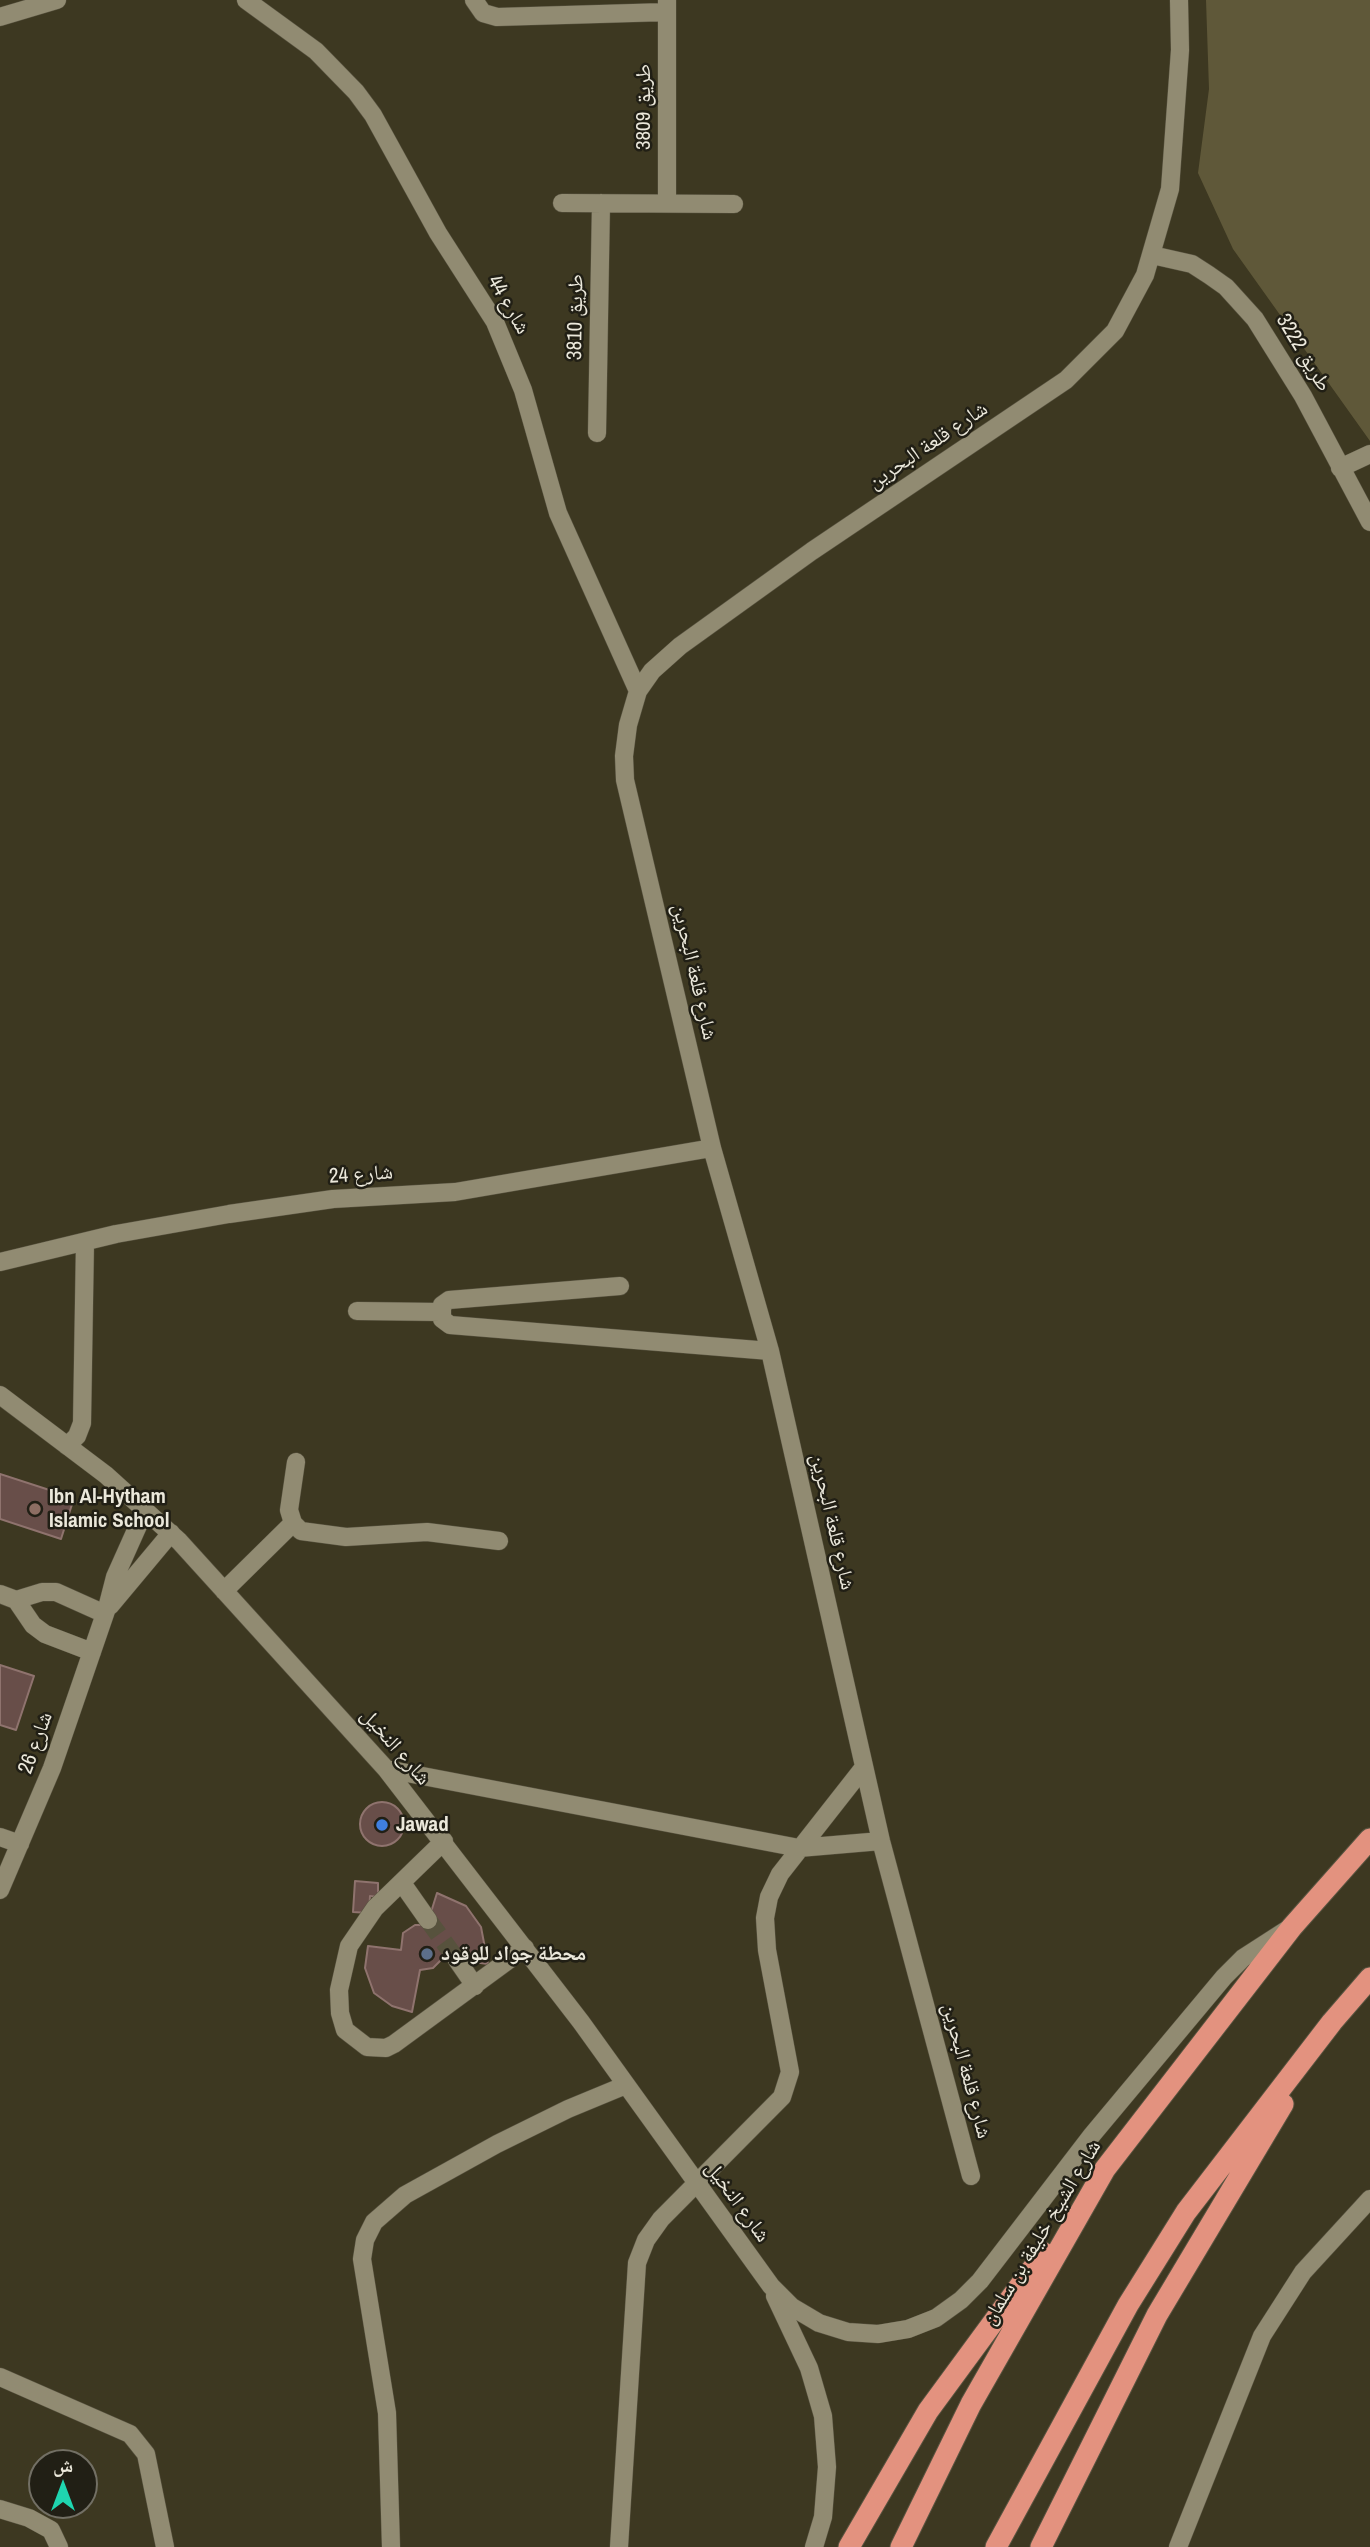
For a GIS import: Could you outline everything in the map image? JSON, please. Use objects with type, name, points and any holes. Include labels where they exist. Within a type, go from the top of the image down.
[{"type":"highway","name":"شارع الشيخ خليفة بن سلمان","points":[[901,2547],[971,2403],[1105,2169],[1292,1927],[1370,1839]]},
{"type":"highway","points":[[996,2547],[1128,2305],[1186,2212],[1332,2022],[1370,1978]]},
{"type":"highway","points":[[1041,2547],[1157,2315],[1332,2022]]},
{"type":"highway","points":[[849,2547],[928,2411],[1105,2169]]},
{"type":"street","points":[[0,17],[57,0]]},
{"type":"street","name":"شارع 44","points":[[246,0],[316,51],[356,92],[373,115],[438,233],[495,322],[523,390],[558,513],[638,691]]},
{"type":"street","name":"طريق 3809","points":[[474,0],[483,13],[497,17],[667,6],[667,202]]},
{"type":"street","name":"شارع قلعة البحرين","points":[[971,2176],[881,1842],[770,1351],[712,1148],[625,780],[624,756],[628,725],[638,691],[652,671],[720,614],[1066,380],[1115,331],[1135,296],[1152,255],[1170,189],[1180,50],[1179,0]]},
{"type":"street","points":[[562,202],[734,204]]},
{"type":"street","name":"طريق 3810","points":[[597,433],[601,203]]},
{"type":"street","name":"طريق 3222","points":[[1152,255],[1192,264],[1226,287],[1241,302],[1303,396],[1370,522]]},
{"type":"street","points":[[1340,468],[1370,454]]},
{"type":"street","name":"شارع 24","points":[[4,1262],[85,1242],[229,1214],[333,1199],[456,1192],[712,1148]]},
{"type":"street","points":[[68,1446],[77,1436],[82,1423],[85,1242]]},
{"type":"street","points":[[620,1286],[449,1300],[442,1305],[442,1319],[450,1325],[770,1351]]},
{"type":"street","points":[[357,1311],[441,1312]]},
{"type":"street","name":"شارع النخيل","points":[[0,1395],[68,1446],[171,1533],[386,1769],[525,1948],[626,2085],[696,2187],[771,2286],[792,2307],[819,2323],[848,2332],[878,2334],[908,2329],[936,2318],[961,2301],[980,2281],[1092,2135],[1224,1977],[1254,1950],[1292,1927]]},
{"type":"street","points":[[296,1462],[289,1503],[293,1523],[301,1531],[326,1536],[427,1532],[499,1541]]},
{"type":"street","name":"شارع 26","points":[[0,1890],[52,1768],[106,1611],[115,1577],[145,1510]]},
{"type":"street","points":[[224,1591],[293,1523]]},
{"type":"street","name":"شارع 26","points":[[106,1611],[171,1533]]},
{"type":"street","points":[[8,1597],[56,1592],[106,1611]]},
{"type":"street","points":[[8,1597],[33,1625],[45,1634],[92,1652]]},
{"type":"street","points":[[619,2547],[637,2263],[646,2240],[661,2219],[696,2187],[782,2097],[790,2072],[767,1950],[765,1918],[780,1874],[864,1767]]},
{"type":"street","points":[[386,1769],[799,1848],[881,1842]]},
{"type":"street","points":[[0,1837],[20,1844]]},
{"type":"street","points":[[444,1841],[368,1917],[349,1946],[340,1990],[340,2013],[345,2030],[367,2047],[386,2048],[525,1948]]},
{"type":"street","points":[[402,1882],[428,1920]]},
{"type":"street","points":[[457,1960],[475,1986]]},
{"type":"street","points":[[391,2547],[387,2413],[362,2259],[365,2240],[374,2222],[405,2195],[497,2144],[568,2109],[626,2085]]},
{"type":"street","points":[[1178,2547],[1262,2336],[1303,2272],[1370,2199]]},
{"type":"street","name":"شارع النخيل","points":[[771,2286],[809,2368],[823,2416],[827,2467],[823,2517],[814,2547]]},
{"type":"street","points":[[0,2377],[130,2434],[146,2454],[165,2547]]},
{"type":"street","points":[[0,2509],[29,2518],[51,2530],[59,2547]]},
{"type":"shaded area","points":[[1206,0],[1370,0],[1370,441],[1233,249],[1198,173],[1209,89]]},
{"type":"building","name":"Ibn Al-Hytham Islamic School","points":[[0,1474],[74,1498],[61,1539],[0,1519]]},
{"type":"building","points":[[0,1665],[34,1676],[16,1730],[0,1725]]},
{"type":"building","name":"Jawad","points":[[382,1802],[397,1809],[404,1824],[397,1839],[382,1846],[367,1839],[360,1824],[367,1809]]},
{"type":"building","points":[[355,1881],[378,1883],[378,1897],[370,1896],[369,1913],[353,1912]]},
{"type":"building","name":"محطة جواد للوقود","points":[[437,1893],[466,1906],[481,1927],[488,1964],[443,1958],[433,1968],[420,1970],[412,2012],[392,2006],[374,1993],[365,1968],[368,1946],[401,1950],[403,1933],[415,1925],[427,1925]]},
{"type":"tunnel","points":[[428,1920],[457,1960]]},
{"type":"place","name":"Ibn Al-Hytham Islamic School","points":[[35,1509]]},
{"type":"place","name":"Jawad","points":[[382,1825]]},
{"type":"place","name":"محطة جواد للوقود","points":[[427,1954]]}]
